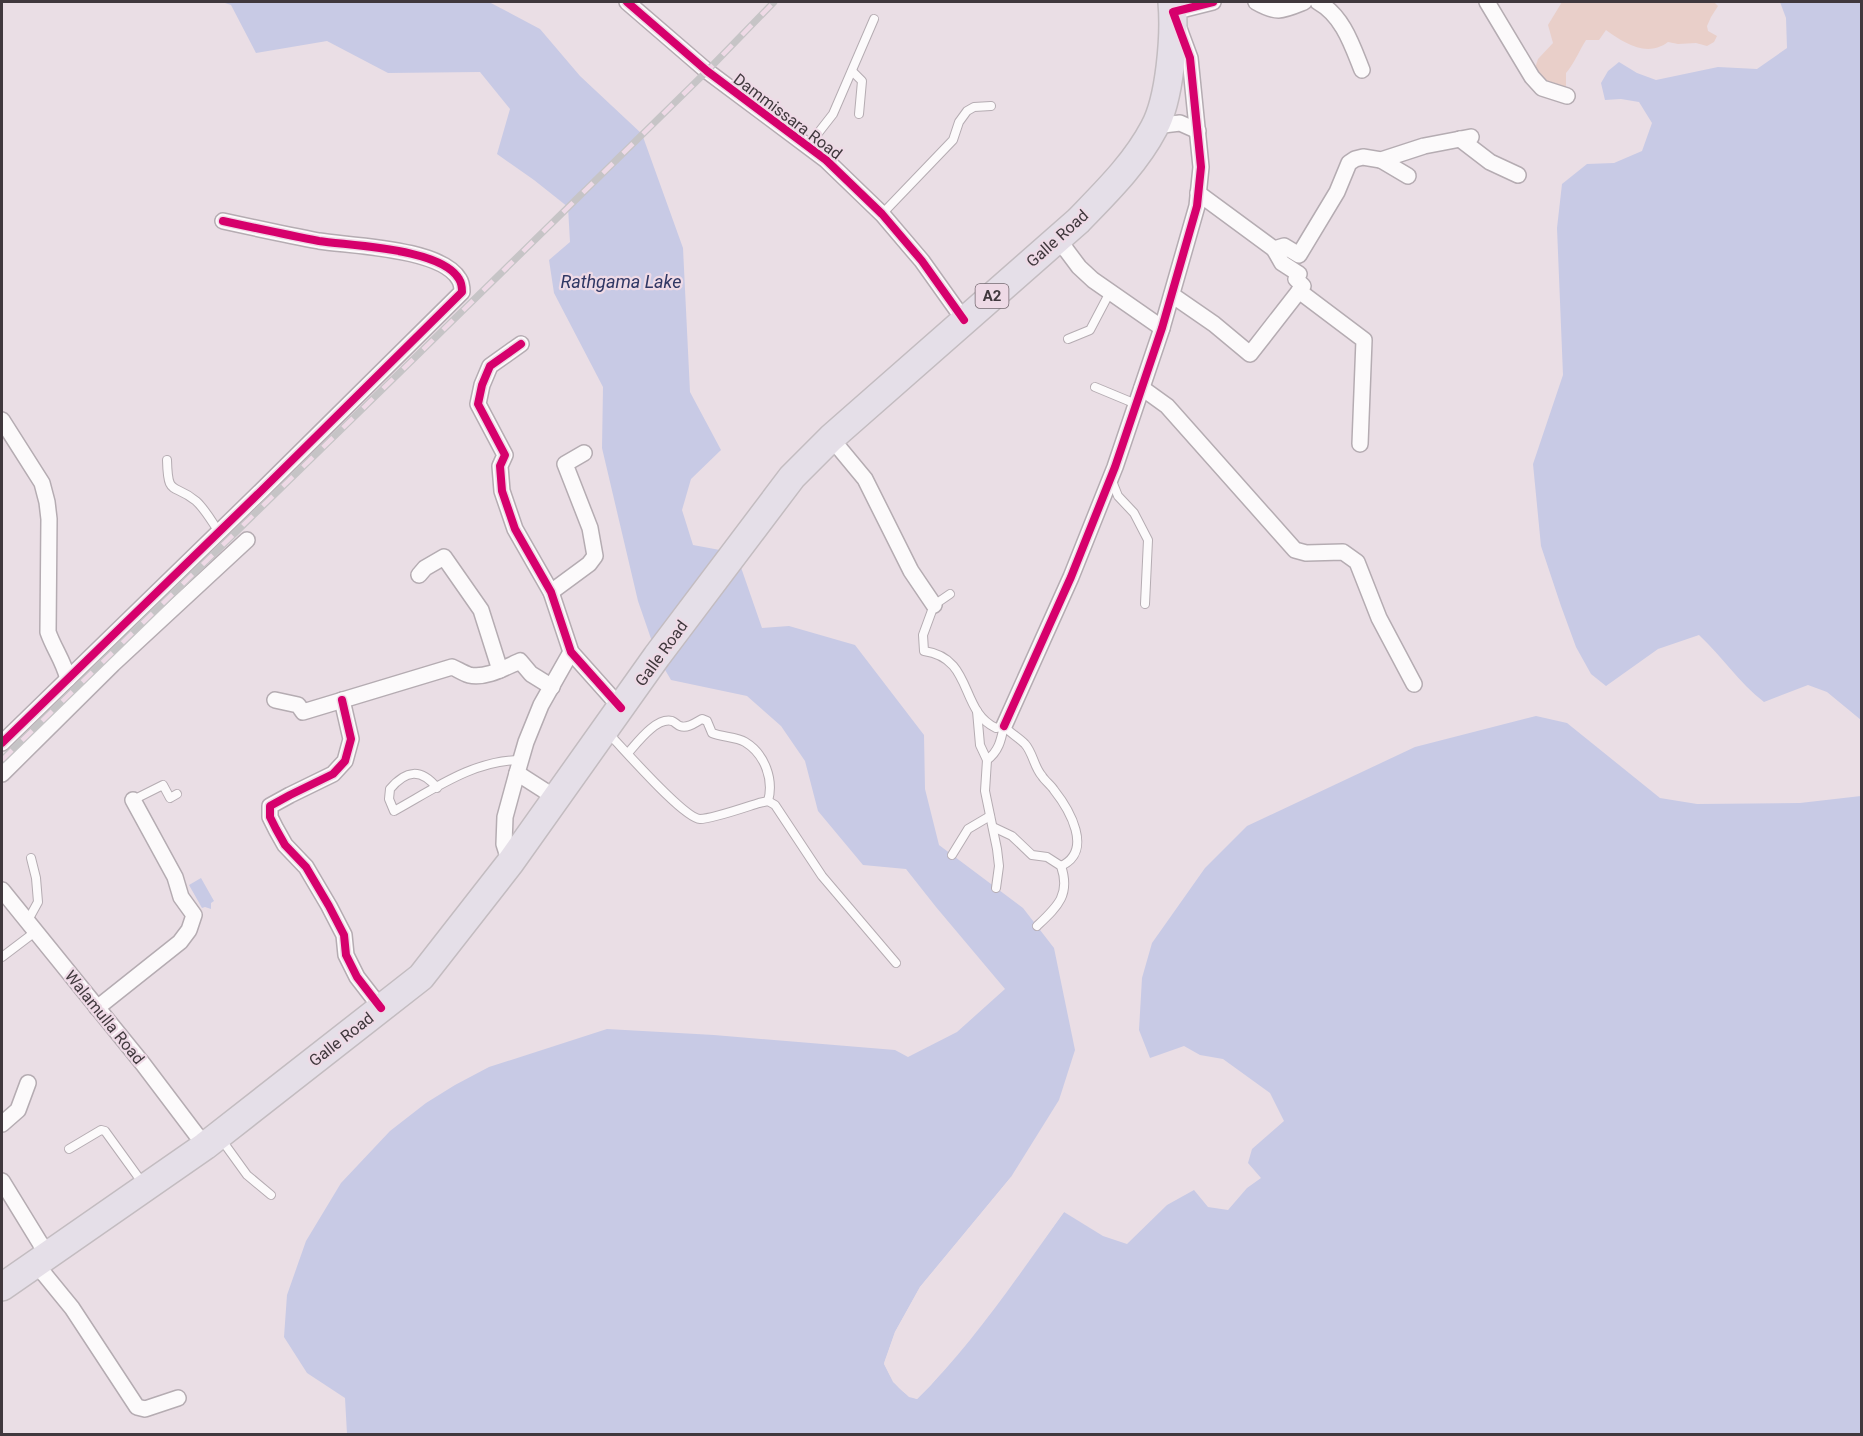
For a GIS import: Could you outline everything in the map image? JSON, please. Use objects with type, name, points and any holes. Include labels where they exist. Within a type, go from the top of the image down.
[{"type":"highway","name":"Galle Road","points":[[2,1287],[212,1141],[421,977],[510,863],[657,656],[792,477],[831,438],[1078,221],[1113,185],[1142,149],[1155,126],[1170,75],[1173,7]]},
{"type":"street","name":"Dammissara Road","points":[[627,2],[707,71],[826,160],[882,214],[922,261],[964,320]]},
{"type":"street","points":[[1004,726],[1071,577],[1111,477],[1172,296],[1197,206],[1201,167],[1190,58],[1173,7],[1213,2]]},
{"type":"street","points":[[1256,2],[1270,10],[1279,10],[1304,2]]},
{"type":"street","points":[[1318,2],[1328,8],[1347,32],[1362,70]]},
{"type":"street","points":[[1487,2],[1532,77],[1542,88],[1567,96]]},
{"type":"street","points":[[1155,126],[1180,123],[1198,131]]},
{"type":"street","points":[[1381,160],[1424,146],[1466,138],[1490,162],[1518,175]]},
{"type":"street","points":[[1274,249],[1284,246],[1299,255],[1337,192],[1349,163],[1354,159],[1363,157],[1381,160],[1408,176]]},
{"type":"street","points":[[1172,296],[1214,324],[1250,354],[1303,286],[1296,279],[1299,274],[1282,262],[1274,249],[1198,193]]},
{"type":"street","points":[[2,743],[462,292],[460,279],[447,268],[426,258],[398,250],[319,241],[223,221]]},
{"type":"street","points":[[1058,238],[1079,267],[1162,328]]},
{"type":"street","points":[[1299,291],[1364,340],[1360,444]]},
{"type":"street","points":[[521,344],[490,366],[482,385],[478,404],[505,455],[500,466],[502,491],[515,529],[551,592],[571,652],[621,708]]},
{"type":"street","points":[[1142,388],[1167,406],[1295,550],[1306,553],[1343,552],[1357,562],[1379,618],[1414,684]]},
{"type":"street","points":[[2,420],[42,483],[49,519],[48,632],[54,648],[63,660],[68,679]]},
{"type":"street","points":[[831,438],[865,479],[910,571],[934,605]]},
{"type":"street","points":[[551,592],[589,564],[595,556],[590,528],[565,464],[584,453]]},
{"type":"street","points":[[2,774],[113,663],[247,540]]},
{"type":"street","points":[[419,575],[425,568],[444,557],[481,610],[500,670]]},
{"type":"street","points":[[510,863],[504,844],[505,817],[518,766],[541,705],[571,652]]},
{"type":"street","points":[[275,700],[298,705],[303,712],[452,667],[469,675],[490,673],[520,661],[531,674],[552,687]]},
{"type":"street","points":[[342,700],[351,739],[345,761],[333,774],[270,806],[270,817],[285,845],[306,867],[339,922],[344,935],[346,955],[357,977],[381,1008]]},
{"type":"street","points":[[518,766],[556,798]]},
{"type":"street","points":[[98,1008],[180,942],[189,930],[194,915],[181,897],[175,877],[133,800]]},
{"type":"street","name":"Walamulla Road","points":[[4,899],[31,927],[212,1141]]},
{"type":"street","points":[[2,1124],[18,1110],[28,1083]]},
{"type":"street","points":[[2,1182],[42,1260],[137,1407],[145,1409],[178,1398]]},
{"type":"lane","points":[[808,146],[833,114],[874,19]]},
{"type":"lane","points":[[852,71],[862,81],[859,114]]},
{"type":"lane","points":[[882,214],[953,140],[959,122],[967,111],[974,107],[991,106]]},
{"type":"lane","points":[[1068,339],[1090,330],[1110,292]]},
{"type":"lane","points":[[1095,387],[1136,404]]},
{"type":"lane","points":[[167,460],[168,482],[171,488],[195,500],[219,532]]},
{"type":"lane","points":[[1111,477],[1118,496],[1134,513],[1148,540],[1145,604]]},
{"type":"lane","points":[[950,594],[934,605],[922,635],[924,651],[944,657],[954,665],[985,723],[996,728],[1004,726]]},
{"type":"lane","points":[[977,710],[980,745],[987,760],[986,791],[999,866],[996,888]]},
{"type":"lane","points":[[628,753],[648,730],[663,722],[672,722],[686,727],[702,718],[707,721],[712,733],[745,741],[762,759],[771,789],[768,801]]},
{"type":"lane","points":[[987,760],[994,756],[1000,745],[1004,726]]},
{"type":"lane","points":[[1004,726],[1011,735],[1024,743],[1035,766],[1053,789],[1072,821],[1078,847],[1066,864],[1061,866]]},
{"type":"lane","points":[[605,729],[670,798],[690,815],[700,819],[768,801],[775,805],[822,876],[896,963]]},
{"type":"lane","points":[[437,788],[430,779],[422,774],[413,773],[403,777],[390,789],[389,800],[394,811],[437,788],[471,769],[504,760],[518,766]]},
{"type":"lane","points":[[133,800],[163,785],[170,798],[177,794]]},
{"type":"lane","points":[[952,855],[968,829],[990,816]]},
{"type":"lane","points":[[993,827],[1012,836],[1032,855],[1047,857],[1061,866],[1065,888],[1062,897],[1055,909],[1037,927]]},
{"type":"lane","points":[[2,957],[31,927],[38,902],[31,858]]},
{"type":"lane","points":[[69,1149],[101,1130],[105,1131],[146,1188]]},
{"type":"lane","points":[[212,1141],[270,1195]]},
{"type":"shaded area","points":[[1562,2],[1714,2],[1718,6],[1707,26],[1708,31],[1717,36],[1714,42],[1707,46],[1696,43],[1668,42],[1660,47],[1644,49],[1620,40],[1606,30],[1599,40],[1586,40],[1566,73],[1566,93],[1532,77],[1538,59],[1553,43],[1548,25]]},
{"type":"water","name":"Rathgama Lake","points":[[222,2],[489,2],[540,29],[580,76],[642,134],[683,248],[690,392],[721,450],[691,479],[682,510],[693,545],[736,553],[762,628],[789,626],[855,645],[924,735],[925,789],[939,845],[1023,908],[1054,948],[1075,1050],[1059,1100],[1011,1177],[920,1287],[895,1332],[884,1364],[901,1390],[917,1399],[938,1378],[994,1309],[1064,1212],[1103,1236],[1127,1244],[1167,1205],[1194,1190],[1208,1207],[1228,1210],[1247,1188],[1261,1178],[1248,1163],[1252,1149],[1284,1121],[1270,1093],[1223,1059],[1200,1055],[1184,1046],[1150,1058],[1139,1030],[1142,978],[1152,943],[1205,868],[1247,826],[1415,747],[1536,716],[1567,723],[1660,798],[1697,804],[1800,803],[1861,796],[1861,1434],[347,1434],[345,1398],[307,1373],[284,1337],[287,1295],[306,1241],[341,1183],[390,1131],[426,1103],[489,1067],[607,1029],[895,1050],[908,1057],[957,1032],[1005,989],[906,869],[863,865],[818,811],[805,761],[781,726],[747,696],[671,680],[657,656],[638,601],[602,448],[603,387],[554,293],[549,260],[570,242],[568,207],[497,154],[510,109],[480,72],[388,73],[327,41],[256,53],[231,5]]},
{"type":"water","points":[[1780,2],[1861,2],[1861,720],[1827,692],[1808,685],[1764,702],[1699,635],[1658,649],[1606,686],[1591,674],[1576,647],[1541,546],[1533,464],[1563,375],[1557,228],[1562,184],[1587,164],[1614,163],[1642,151],[1652,123],[1639,102],[1621,99],[1605,100],[1601,83],[1608,71],[1619,62],[1637,73],[1656,80],[1718,67],[1757,69],[1787,48],[1786,18]]},
{"type":"water","points":[[201,878],[214,901],[211,903],[211,909],[202,908],[189,885]]},
{"type":"pier","points":[[1011,1177],[1013,1179],[923,1288],[897,1333],[887,1363],[895,1381],[910,1394],[916,1396],[929,1383],[976,1325],[1061,1211],[1064,1212],[979,1327],[931,1385],[917,1399],[909,1397],[893,1382],[884,1363],[895,1332],[920,1287]]},
{"type":"railway","points":[[2,760],[707,71],[774,2]]},
{"type":"cycle path","points":[[627,2],[707,71],[826,160],[882,214],[922,261],[964,320]]},
{"type":"cycle path","points":[[1004,726],[1071,577],[1115,467],[1162,328],[1197,206],[1201,167],[1190,58],[1173,12],[1213,2]]},
{"type":"cycle path","points":[[2,743],[462,292],[460,280],[449,269],[415,255],[394,250],[319,241],[223,221]]},
{"type":"cycle path","points":[[521,344],[490,366],[482,385],[478,404],[505,455],[500,466],[502,491],[515,529],[551,592],[571,652],[621,708]]},
{"type":"cycle path","points":[[342,700],[351,739],[345,761],[333,774],[270,806],[270,817],[285,845],[306,867],[329,906],[344,935],[346,955],[357,977],[381,1008]]}]
